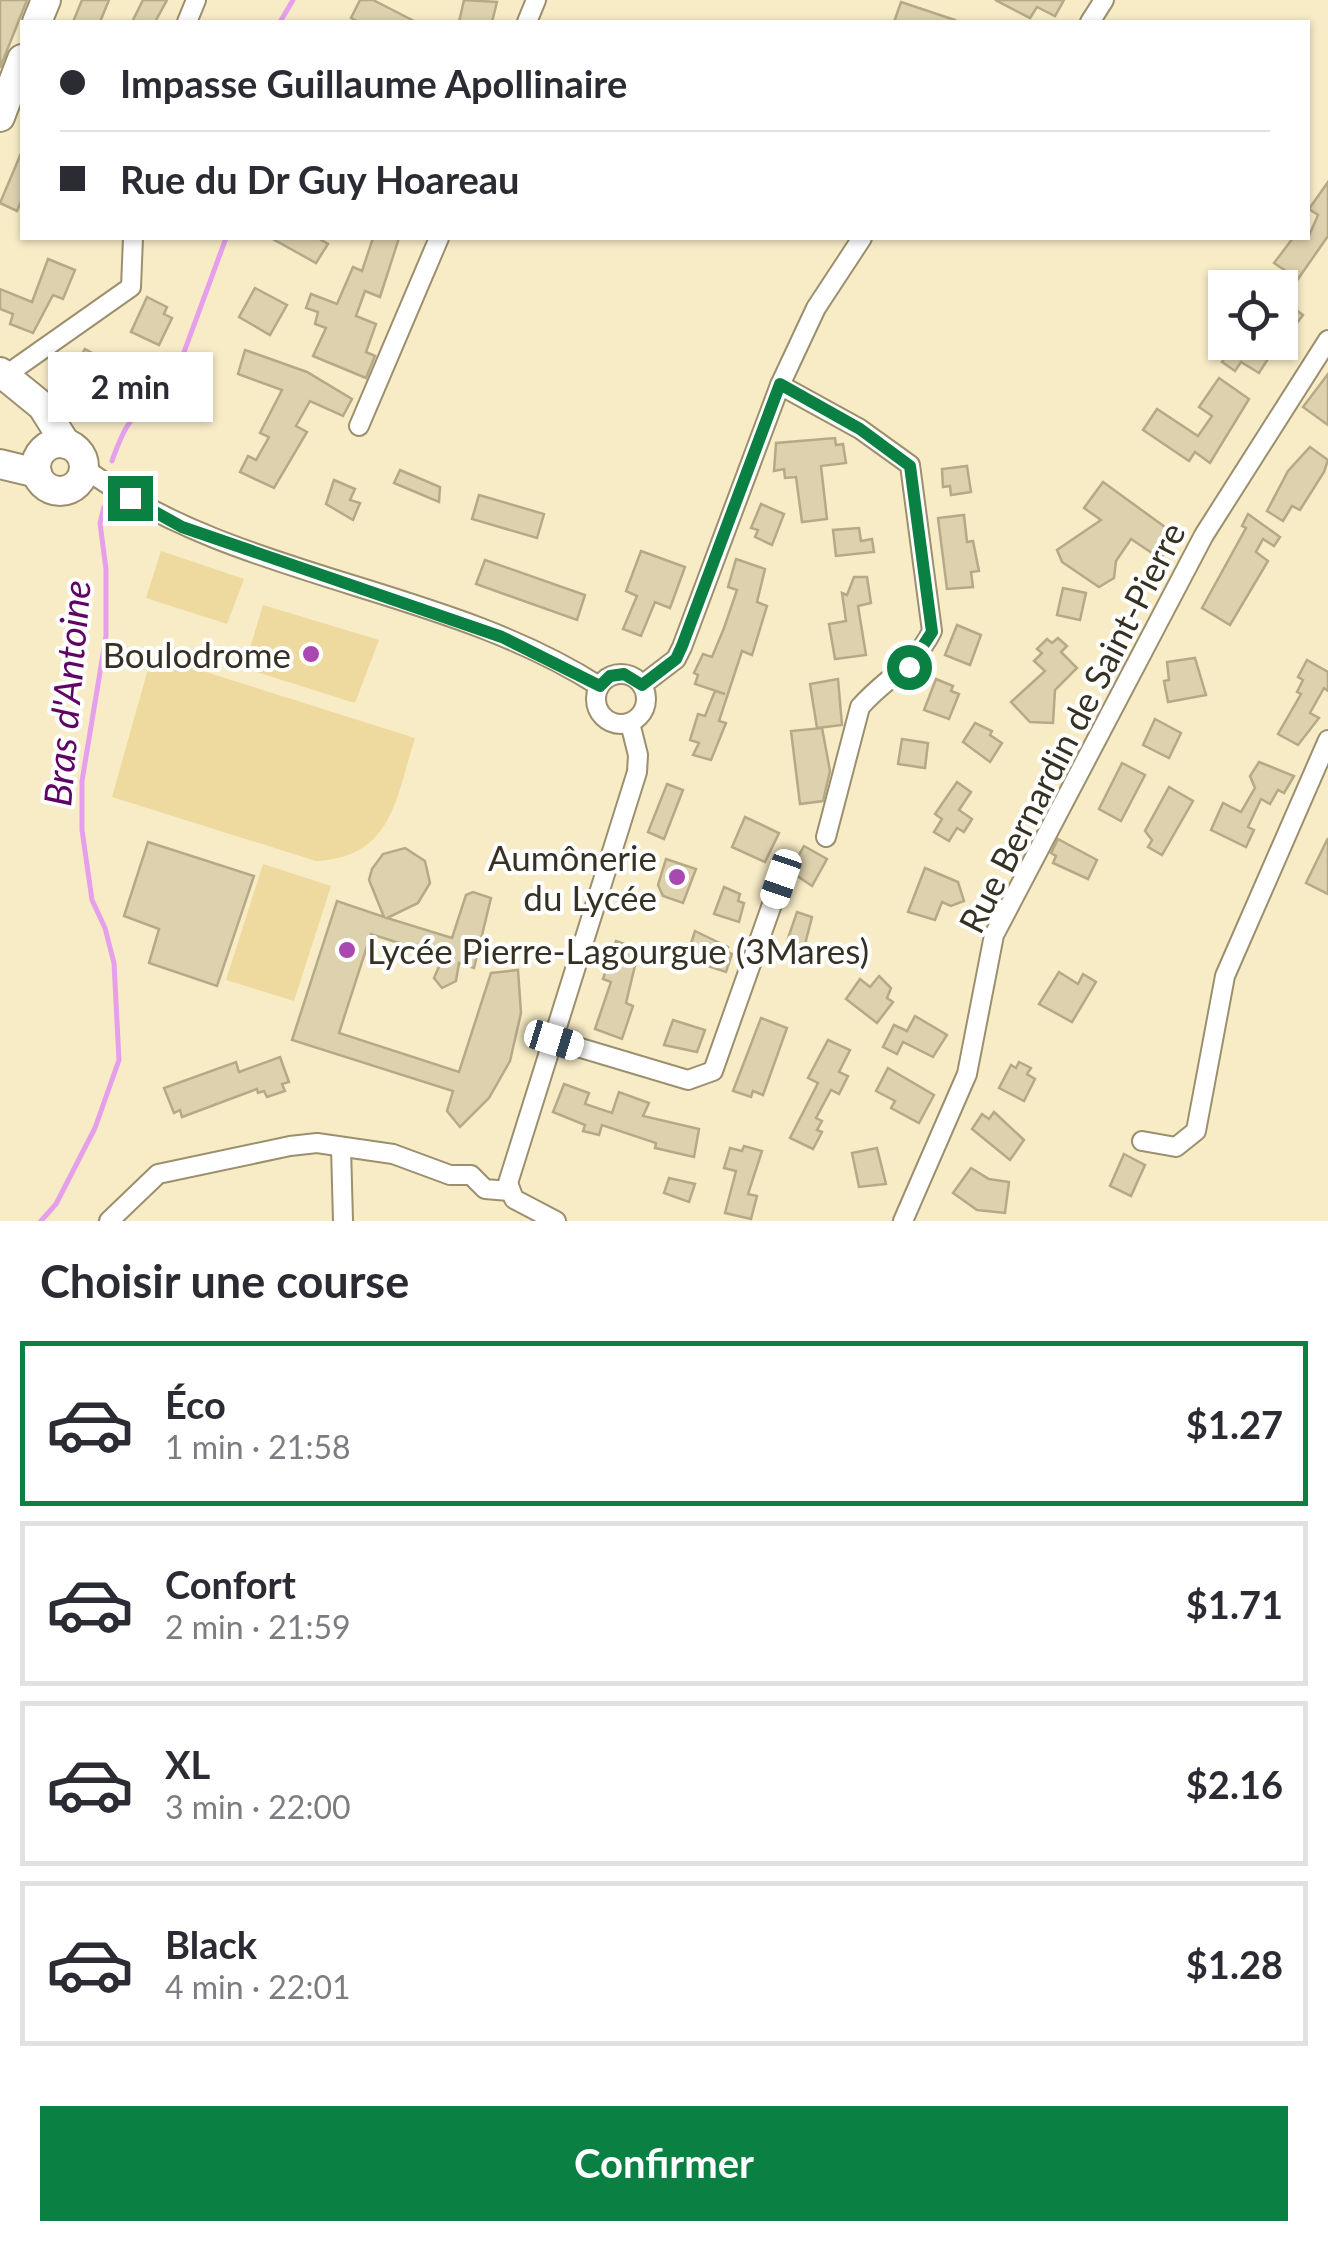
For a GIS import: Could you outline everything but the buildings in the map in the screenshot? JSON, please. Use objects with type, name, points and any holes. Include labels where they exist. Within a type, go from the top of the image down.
[{"type":"street","points":[[0,117],[20,64]]},
{"type":"street","points":[[90,478],[60,491],[46,486],[36,453],[27,390],[3,373],[128,291],[133,280],[134,240]]},
{"type":"street","points":[[359,426],[437,240]]},
{"type":"street","points":[[642,685],[676,659],[780,384],[816,308],[861,240]]},
{"type":"street","name":"Rue Bernardin de Saint-Pierre","points":[[903,1221],[968,1074],[994,935],[1204,535],[1328,340]]},
{"type":"street","points":[[780,384],[860,429],[910,466],[932,632],[909,667],[874,691],[860,707],[826,838]]},
{"type":"street","points":[[36,453],[82,455],[90,478],[182,527],[478,628],[600,686]]},
{"type":"street","points":[[624,674],[642,685],[645,706],[630,722],[614,723],[602,715],[596,704],[600,686],[610,676],[624,674]]},
{"type":"street","points":[[553,1220],[514,1199],[510,1192],[511,1171],[637,772],[638,754],[630,722]]},
{"type":"street","points":[[1142,1141],[1176,1147],[1196,1131],[1225,976],[1328,740]]},
{"type":"street","points":[[554,1040],[688,1080],[713,1072],[781,879]]},
{"type":"street","points":[[109,1221],[158,1174],[290,1146],[393,1154],[450,1175],[471,1175],[485,1189],[510,1192]]},
{"type":"street","points":[[341,1147],[343,1221]]},
{"type":"shaded area","points":[[161,551],[244,579],[227,624],[146,598]]},
{"type":"shaded area","name":"Boulodrome","points":[[263,605],[379,640],[355,703],[244,668]]},
{"type":"shaded area","points":[[152,655],[415,738],[395,802],[376,837],[341,857],[316,861],[112,797]]},
{"type":"shaded area","points":[[263,864],[331,886],[294,1001],[226,980]]},
{"type":"waterway","name":"Bras d'Antoine","points":[[281,20],[293,0]]},
{"type":"waterway","name":"Bras d'Antoine","points":[[112,461],[135,416],[162,403],[169,393],[225,240]]},
{"type":"waterway","name":"Bras d'Antoine","points":[[41,1221],[56,1204],[95,1128],[119,1060],[114,963],[105,928],[92,900],[82,830],[82,781],[106,636],[106,569],[100,523],[104,507]]},
{"type":"place","name":"Boulodrome","points":[[311,654]]},
{"type":"place","name":"Aumônerie du Lycée","points":[[677,877]]},
{"type":"place","name":"Lycée Pierre-Lagourgue (3Mares)","points":[[347,950]]},
{"type":"route","points":[[130,498],[182,527],[502,637],[600,686],[617,674],[631,676],[642,685],[676,659],[682,646],[780,384],[860,429],[902,456],[910,466],[932,632],[909,667]]}]
